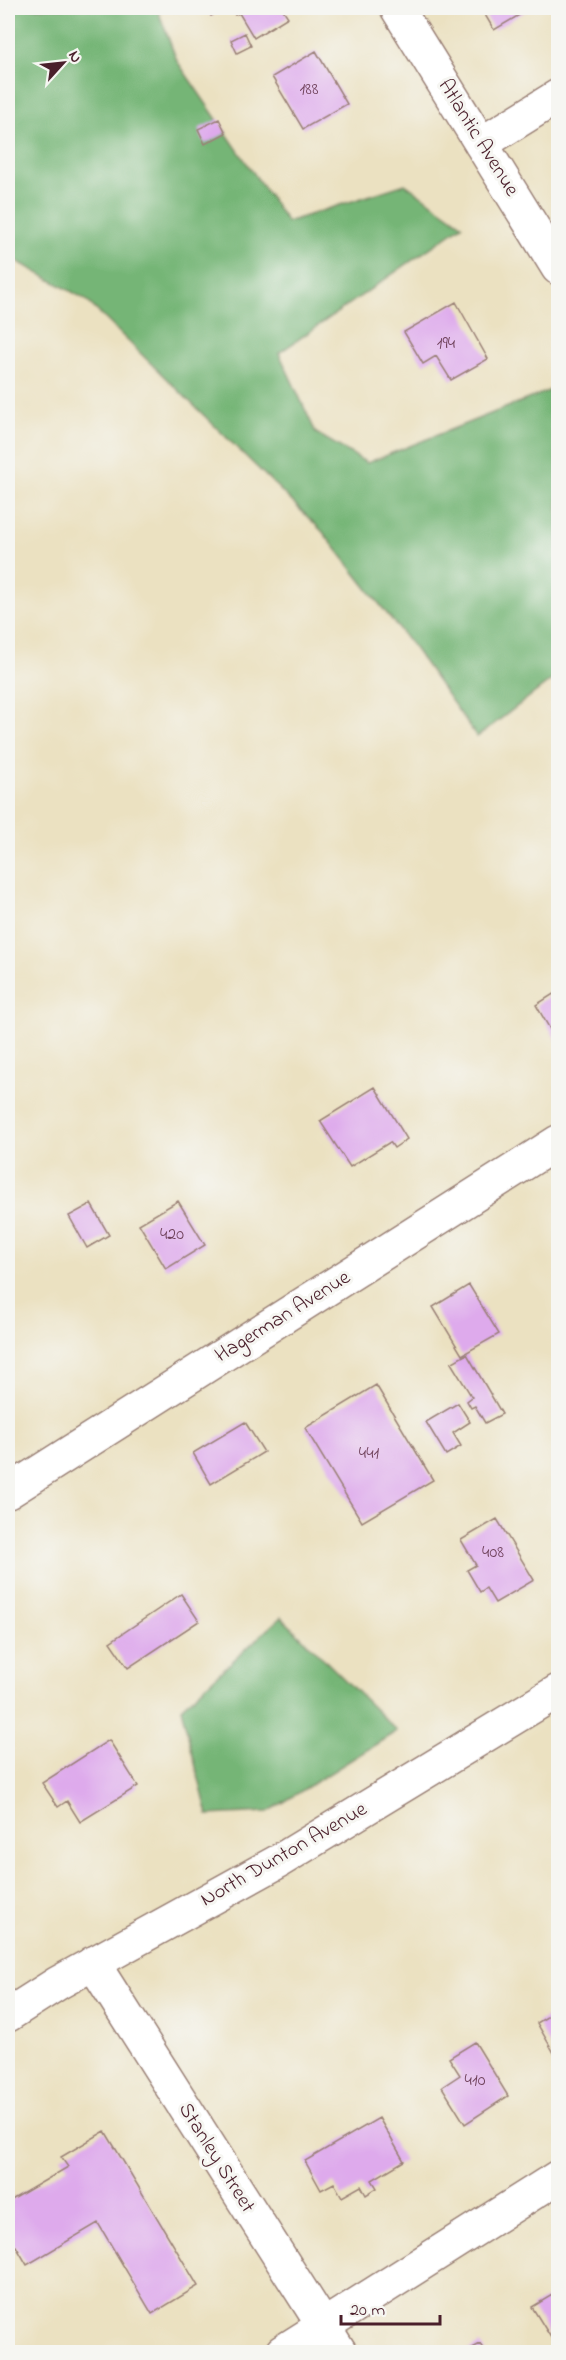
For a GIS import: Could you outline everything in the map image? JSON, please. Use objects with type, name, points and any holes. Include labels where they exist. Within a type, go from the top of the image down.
[{"type":"street","name":"Atlantic Avenue","points":[[397,8],[558,268]]},
{"type":"street","points":[[481,144],[558,96]]},
{"type":"street","name":"Hagerman Avenue","points":[[8,1492],[558,1142]]},
{"type":"street","name":"North Dunton Avenue","points":[[8,2015],[93,1963],[279,1861],[558,1691]]},
{"type":"street","name":"Stanley Street","points":[[93,1963],[331,2340]]},
{"type":"street","points":[[282,2352],[331,2340],[558,2177]]},
{"type":"green space","points":[[8,8],[157,8],[177,61],[287,222],[405,184],[463,225],[279,353],[316,433],[367,463],[558,387],[558,675],[477,737],[414,648],[322,531],[85,299],[15,260],[8,263]]},
{"type":"green space","points":[[281,1617],[397,1731],[268,1812],[208,1815],[181,1708]]},
{"type":"building","points":[[206,8],[225,8],[211,16]]},
{"type":"building","points":[[230,8],[282,8],[288,17],[254,38],[239,13],[235,15]]},
{"type":"building","points":[[481,8],[531,8],[494,30]]},
{"type":"building","points":[[245,33],[251,46],[237,53],[231,40]]},
{"type":"building","points":[[316,51],[347,104],[303,129],[272,77]]},
{"type":"building","points":[[219,119],[226,133],[205,144],[198,129]]},
{"type":"building","points":[[456,302],[488,359],[451,380],[436,356],[423,364],[404,332]]},
{"type":"building","points":[[558,991],[558,1043],[536,1005]]},
{"type":"building","points":[[375,1087],[407,1139],[394,1148],[390,1142],[350,1167],[320,1121]]},
{"type":"building","points":[[178,1201],[205,1245],[166,1269],[139,1224]]},
{"type":"building","points":[[91,1204],[109,1235],[87,1248],[69,1216]]},
{"type":"building","points":[[469,1285],[499,1334],[462,1355],[433,1307]]},
{"type":"building","points":[[467,1354],[502,1414],[485,1423],[475,1406],[471,1408],[467,1401],[472,1397],[451,1363]]},
{"type":"building","points":[[376,1385],[433,1480],[362,1522],[305,1428]]},
{"type":"building","points":[[458,1403],[470,1422],[453,1433],[461,1446],[446,1455],[426,1422]]},
{"type":"building","points":[[245,1422],[264,1452],[211,1484],[193,1453]]},
{"type":"building","points":[[497,1519],[534,1580],[495,1603],[486,1588],[480,1592],[467,1570],[476,1565],[461,1540]]},
{"type":"building","points":[[181,1594],[199,1621],[128,1668],[110,1642]]},
{"type":"building","points":[[109,1740],[138,1786],[80,1822],[67,1801],[58,1807],[42,1783]]},
{"type":"building","points":[[558,2010],[558,2060],[537,2023]]},
{"type":"building","points":[[475,2042],[508,2096],[465,2124],[442,2087],[460,2075],[449,2058]]},
{"type":"building","points":[[379,2118],[404,2161],[372,2180],[377,2188],[366,2195],[361,2186],[342,2197],[334,2183],[321,2190],[305,2161]]},
{"type":"building","points":[[105,2131],[198,2286],[152,2314],[98,2223],[27,2265],[16,2246],[12,2248],[8,2240],[8,2234],[11,2232],[8,2226],[8,2202],[68,2167],[61,2157]]},
{"type":"building","points":[[557,2292],[558,2295],[558,2349],[532,2307]]},
{"type":"building","points":[[480,2344],[485,2352],[465,2352]]}]
